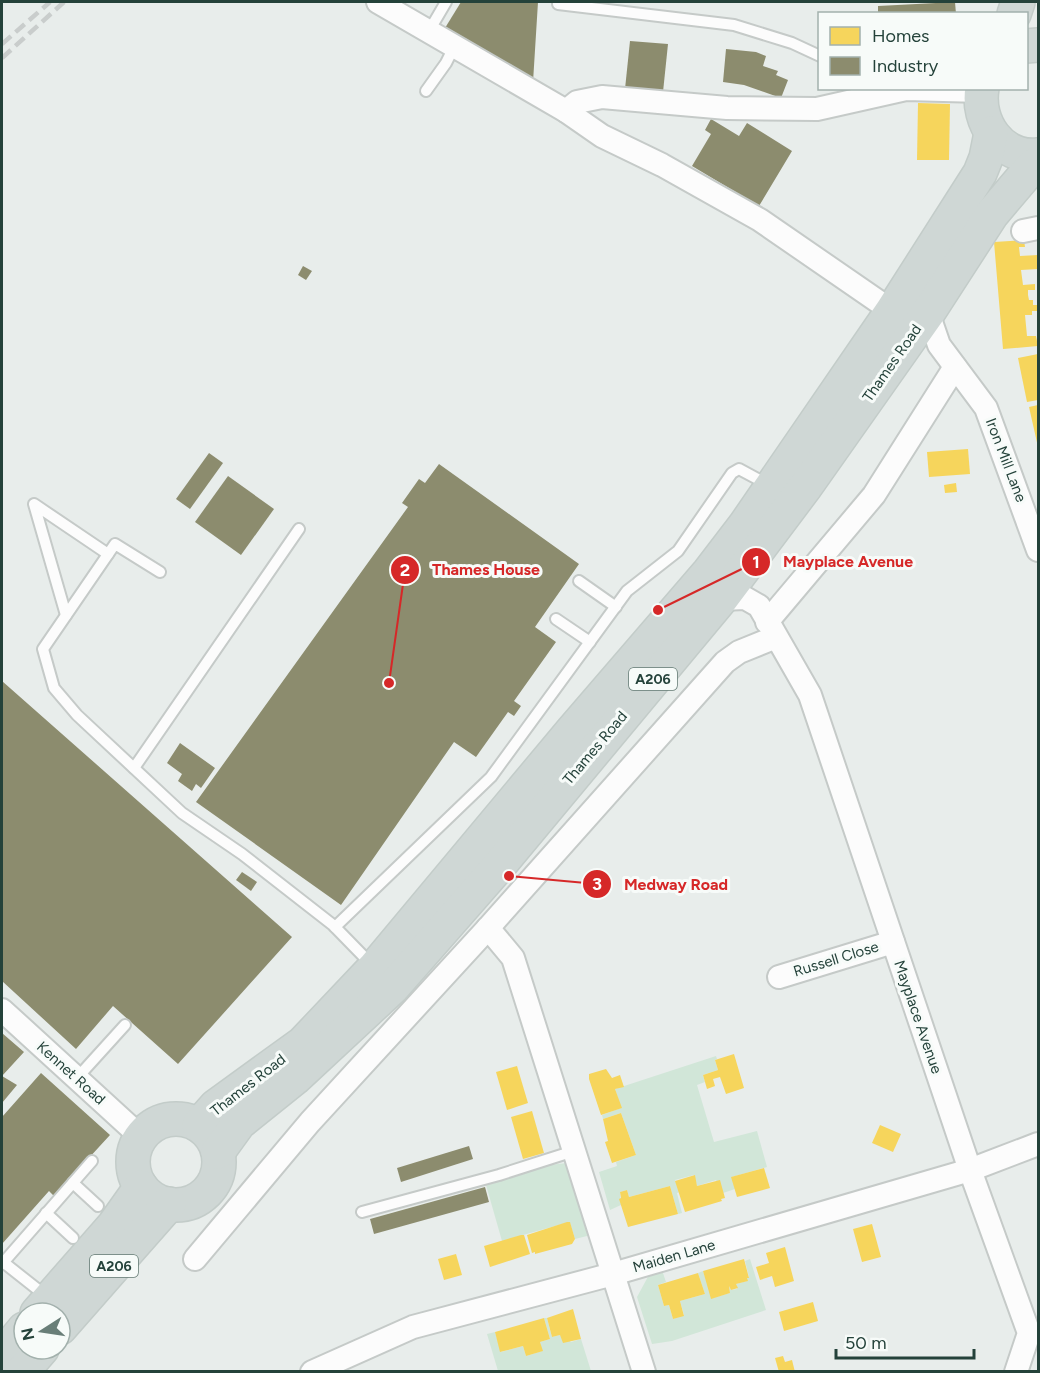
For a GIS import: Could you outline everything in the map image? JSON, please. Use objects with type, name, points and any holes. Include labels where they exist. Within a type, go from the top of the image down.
[{"type":"main road","points":[[982,90],[982,114],[991,133],[1008,148],[1018,153],[1038,156]]},
{"type":"main road","name":"Thames Road","points":[[199,1125],[216,1106],[303,1043],[375,967],[572,731],[709,572],[772,486],[892,311],[980,173],[986,158],[991,133]]},
{"type":"main road","name":"Thames Road","points":[[218,1152],[239,1123],[295,1078],[393,987],[498,867],[721,599],[806,486],[928,313],[992,214],[1020,180],[1038,163]]},
{"type":"main road","name":"Thames Road","points":[[141,1137],[148,1128],[161,1121],[180,1119],[199,1125],[210,1136],[218,1152],[215,1179],[207,1191],[186,1203],[169,1204]]},
{"type":"main road","points":[[141,1137],[133,1157],[134,1173],[141,1187],[155,1199],[169,1204]]},
{"type":"main road","name":"A206","points":[[58,1301],[141,1187]]},
{"type":"main road","name":"A206","points":[[62,1301],[169,1204]]},
{"type":"main road","points":[[2,1356],[12,1344]]},
{"type":"street","points":[[378,2],[566,111],[602,135],[760,219],[892,311]]},
{"type":"street","points":[[566,111],[577,102],[602,97],[727,108],[818,109],[901,90]]},
{"type":"street","name":"Iron Mill Lane","points":[[928,313],[939,345],[986,408],[1038,550]]},
{"type":"street","points":[[195,1259],[310,1122],[488,928],[725,662],[772,629],[874,495],[955,367]]},
{"type":"street","name":"Mayplace Avenue","points":[[721,599],[745,598],[759,606],[810,695],[970,1170],[1029,1333],[1016,1371]]},
{"type":"street","points":[[488,928],[513,958],[644,1371]]},
{"type":"street","name":"Russell Close","points":[[779,977],[893,942]]},
{"type":"street","name":"Kennet Road","points":[[2,1010],[141,1137]]},
{"type":"street","name":"Maiden Lane","points":[[324,1369],[413,1326],[613,1274],[970,1170],[1038,1144]]},
{"type":"lane","points":[[429,31],[446,2]]},
{"type":"lane","points":[[558,4],[734,25],[792,43],[818,56]]},
{"type":"lane","points":[[426,90],[446,63],[454,47]]},
{"type":"lane","points":[[335,927],[491,777],[627,591],[678,550],[732,473],[738,469],[772,486]]},
{"type":"lane","points":[[66,615],[34,504],[108,554]]},
{"type":"lane","points":[[134,768],[299,530]]},
{"type":"lane","points":[[160,572],[115,543],[43,649],[54,688],[77,715],[182,813],[243,854],[335,927],[375,967]]},
{"type":"lane","points":[[579,581],[616,607]]},
{"type":"lane","points":[[556,619],[590,642]]},
{"type":"lane","points":[[77,1078],[125,1025]]},
{"type":"lane","points":[[362,1212],[499,1175],[574,1151]]},
{"type":"lane","points":[[38,1301],[2,1263],[92,1161]]},
{"type":"lane","points":[[73,1183],[98,1206]]},
{"type":"lane","points":[[46,1213],[74,1238]]},
{"type":"green space","points":[[716,1056],[718,1070],[703,1075],[705,1082],[697,1085],[714,1142],[757,1131],[767,1167],[732,1177],[735,1189],[723,1193],[716,1180],[697,1186],[694,1175],[675,1180],[680,1192],[677,1193],[682,1213],[678,1214],[670,1186],[629,1197],[627,1190],[620,1192],[621,1205],[610,1210],[599,1172],[617,1166],[616,1162],[636,1155],[621,1113],[603,1119],[602,1115],[621,1108],[615,1089]]},
{"type":"green space","points":[[567,1163],[591,1235],[575,1239],[570,1223],[566,1223],[502,1241],[486,1185],[549,1165]]},
{"type":"green space","points":[[750,1259],[766,1310],[672,1341],[652,1344],[637,1297],[650,1273],[662,1270],[666,1282],[658,1285],[664,1306],[669,1305],[673,1319],[684,1315],[680,1301],[705,1294],[698,1273],[703,1271],[712,1298],[730,1293],[729,1286],[731,1290],[737,1289],[736,1284],[747,1281],[749,1277],[745,1261]]},
{"type":"green space","points":[[544,1318],[547,1318],[552,1337],[560,1335],[571,1342],[581,1339],[591,1371],[498,1371],[487,1334],[495,1332],[501,1352],[523,1346],[526,1356],[542,1351],[540,1342],[550,1339]]},
{"type":"building: Homes","points":[[918,103],[950,104],[949,160],[917,160]]},
{"type":"building: Homes","points":[[1024,240],[1025,247],[1019,247],[1020,256],[1038,255],[1038,269],[1021,270],[1023,285],[1035,284],[1035,290],[1028,290],[1028,295],[1029,300],[1033,300],[1033,305],[1038,305],[1038,311],[1032,311],[1032,315],[1025,315],[1027,336],[1036,336],[1038,346],[1003,349],[994,242]]},
{"type":"building: Homes","points":[[1038,354],[1038,400],[1027,402],[1018,358]]},
{"type":"building: Homes","points":[[1038,405],[1038,447],[1029,407]]},
{"type":"building: Homes","points":[[968,449],[970,474],[929,477],[927,452]]},
{"type":"building: Homes","points":[[956,483],[957,492],[945,493],[944,485]]},
{"type":"building: Homes","points":[[734,1054],[744,1088],[726,1094],[720,1077],[713,1079],[715,1086],[707,1089],[703,1075],[718,1070],[715,1060]]},
{"type":"building: Homes","points":[[517,1066],[528,1103],[507,1110],[496,1072]]},
{"type":"building: Homes","points":[[606,1069],[612,1078],[620,1075],[624,1087],[615,1089],[622,1108],[601,1115],[589,1074]]},
{"type":"building: Homes","points":[[532,1111],[544,1153],[523,1159],[511,1117]]},
{"type":"building: Homes","points":[[621,1113],[636,1155],[612,1163],[605,1142],[608,1141],[603,1119]]},
{"type":"building: Homes","points":[[880,1125],[901,1134],[893,1152],[872,1143]]},
{"type":"building: Homes","points":[[764,1168],[770,1188],[737,1197],[731,1177]]},
{"type":"building: Homes","points":[[695,1175],[697,1186],[720,1180],[725,1198],[721,1199],[722,1201],[685,1212],[675,1181]]},
{"type":"building: Homes","points":[[670,1186],[678,1214],[628,1227],[619,1199],[621,1198],[620,1192],[627,1190],[629,1197]]},
{"type":"building: Homes","points":[[570,1222],[575,1239],[572,1244],[532,1253],[527,1235]]},
{"type":"building: Homes","points":[[872,1224],[881,1257],[862,1262],[853,1229]]},
{"type":"building: Homes","points":[[524,1235],[530,1254],[490,1267],[484,1246]]},
{"type":"building: Homes","points":[[785,1247],[794,1281],[775,1287],[772,1276],[760,1280],[756,1267],[769,1263],[766,1253]]},
{"type":"building: Homes","points":[[456,1254],[462,1275],[444,1280],[438,1259]]},
{"type":"building: Homes","points":[[744,1259],[748,1281],[736,1284],[738,1288],[731,1290],[729,1286],[730,1293],[711,1299],[703,1271]]},
{"type":"building: Homes","points":[[698,1273],[705,1294],[680,1301],[684,1316],[673,1319],[669,1305],[664,1306],[658,1285]]},
{"type":"building: Homes","points":[[813,1302],[818,1321],[784,1331],[779,1312]]},
{"type":"building: Homes","points":[[573,1309],[581,1339],[563,1343],[560,1335],[552,1337],[547,1318]]},
{"type":"building: Homes","points":[[544,1318],[550,1339],[540,1342],[543,1351],[526,1356],[523,1346],[500,1352],[495,1332]]},
{"type":"building: Homes","points":[[783,1356],[785,1362],[792,1360],[795,1372],[779,1372],[775,1358]]},
{"type":"building: Industry","points":[[461,2],[538,2],[533,82],[445,28]]},
{"type":"building: Industry","points":[[955,2],[956,12],[878,12],[878,6]]},
{"type":"building: Industry","points":[[630,41],[668,44],[663,92],[625,89]]},
{"type":"building: Industry","points":[[726,49],[756,52],[766,56],[763,66],[778,71],[776,75],[788,80],[781,98],[744,85],[723,82]]},
{"type":"building: Industry","points":[[711,119],[739,136],[747,123],[792,151],[759,206],[692,166],[711,134],[705,130]]},
{"type":"building: Industry","points":[[303,266],[312,271],[306,280],[298,275]]},
{"type":"building: Industry","points":[[209,453],[223,463],[190,509],[176,499]]},
{"type":"building: Industry","points":[[439,464],[579,564],[535,627],[556,642],[514,701],[521,706],[514,716],[508,712],[476,757],[454,742],[341,905],[196,802],[408,507],[402,503],[419,479],[425,483]]},
{"type":"building: Industry","points":[[228,476],[274,509],[241,555],[195,522]]},
{"type":"building: Industry","points":[[2,681],[292,937],[178,1064],[113,1006],[76,1049],[2,981]]},
{"type":"building: Industry","points":[[180,743],[215,768],[201,788],[196,784],[192,791],[178,781],[182,774],[167,763]]},
{"type":"building: Industry","points":[[242,872],[257,882],[251,891],[236,880]]},
{"type":"building: Industry","points":[[2,1033],[24,1052],[2,1076]]},
{"type":"building: Industry","points":[[41,1073],[110,1135],[54,1196],[49,1191],[2,1244],[2,1117]]},
{"type":"building: Industry","points":[[2,1076],[17,1085],[2,1103]]},
{"type":"building: Industry","points":[[469,1146],[473,1159],[401,1182],[397,1168]]},
{"type":"building: Industry","points":[[485,1187],[489,1202],[374,1234],[370,1219]]},
{"type":"railway","points":[[2,44],[50,2]]},
{"type":"railway","points":[[2,58],[64,2]]},
{"type":"place","name":"Mayplace Avenue","points":[[658,610]]},
{"type":"place","name":"Thames House","points":[[389,683]]},
{"type":"place","name":"Medway Road","points":[[509,876]]}]
